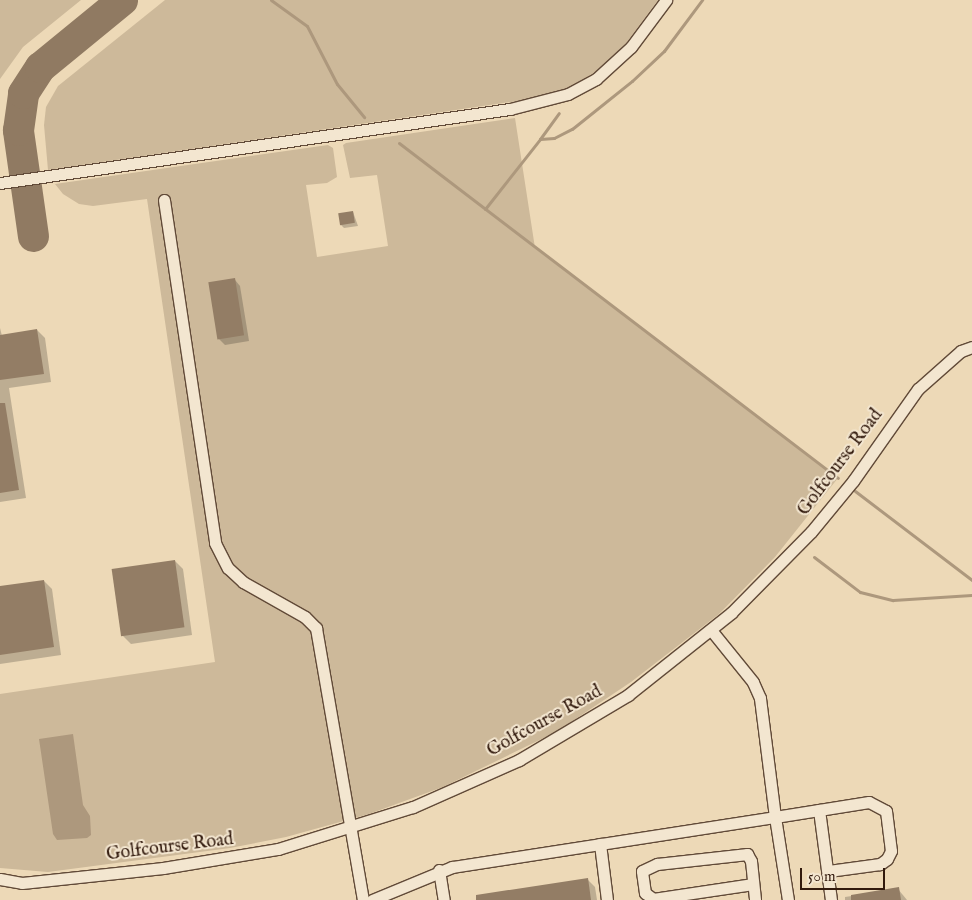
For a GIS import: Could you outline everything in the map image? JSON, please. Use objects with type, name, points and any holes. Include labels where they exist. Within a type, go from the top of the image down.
[{"type":"street","points":[[0,183],[510,109],[568,94],[596,79],[631,47],[666,0]]},
{"type":"street","points":[[164,200],[215,543],[228,568],[243,582],[305,617],[316,628],[349,829],[363,900]]},
{"type":"street","name":"Golfcourse Road","points":[[0,879],[22,883],[211,862],[278,849],[413,808],[519,760],[628,695],[710,630],[811,532],[853,481],[918,389],[962,352],[972,347]]},
{"type":"street","points":[[710,630],[757,690],[788,900]]},
{"type":"street","points":[[372,900],[385,898],[439,870],[869,802],[886,811],[891,851],[887,859],[880,864],[828,871]]},
{"type":"street","points":[[819,810],[832,900]]},
{"type":"street","points":[[600,844],[608,900]]},
{"type":"street","points":[[753,884],[706,896],[648,897],[642,871],[657,864],[739,852],[747,854],[750,861],[756,900]]},
{"type":"street","points":[[439,870],[444,900]]},
{"type":"shaded area","points":[[0,0],[81,0],[23,47],[0,79]]},
{"type":"shaded area","points":[[165,0],[658,0],[621,50],[596,71],[572,87],[538,98],[48,170],[44,125],[46,107],[58,86]]},
{"type":"shaded area","points":[[515,118],[535,248],[838,478],[775,557],[719,614],[631,682],[556,732],[443,787],[369,814],[286,837],[230,848],[48,872],[0,868],[0,694],[215,662],[147,199],[93,206],[79,204],[63,194],[55,184],[328,145],[333,148],[337,177],[327,183],[306,185],[317,257],[388,246],[377,175],[350,178],[343,145],[346,143]]},
{"type":"shaded area","points":[[73,734],[83,805],[90,816],[91,835],[87,838],[57,840],[53,834],[39,739]]},
{"type":"building","points":[[353,211],[355,223],[340,225],[338,213]]},
{"type":"building","points":[[235,278],[244,335],[217,340],[208,282]]},
{"type":"building","points":[[37,329],[44,374],[0,380],[0,335]]},
{"type":"building","points":[[0,403],[5,403],[19,490],[0,493]]},
{"type":"building","points":[[175,560],[184,627],[121,636],[112,569]]},
{"type":"building","points":[[44,580],[54,647],[0,655],[0,586]]},
{"type":"building","points":[[588,878],[591,900],[476,900],[476,895]]},
{"type":"building","points":[[899,887],[901,900],[851,900],[851,895]]},
{"type":"waterway","points":[[271,0],[307,26],[337,84],[364,117]]},
{"type":"waterway","points":[[485,209],[540,139],[554,138],[572,129],[632,81],[664,51],[702,0]]},
{"type":"waterway","points":[[540,139],[559,113]]},
{"type":"waterway","points":[[399,143],[838,478]]},
{"type":"waterway","points":[[855,491],[972,580]]},
{"type":"waterway","points":[[814,557],[860,592],[893,600],[972,595]]},
{"type":"taxiway","points":[[33,236],[18,130],[23,93],[40,67],[122,0]]}]
